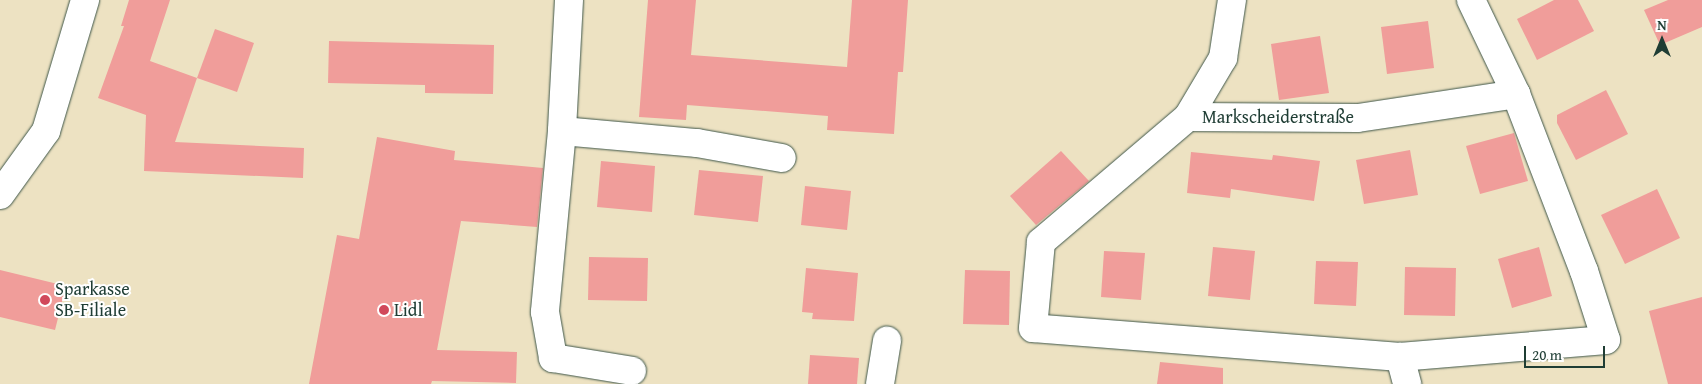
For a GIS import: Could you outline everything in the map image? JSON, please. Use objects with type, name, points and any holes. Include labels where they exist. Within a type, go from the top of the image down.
[{"type":"street","points":[[0,195],[46,131],[85,0]]},
{"type":"street","points":[[569,0],[562,131],[544,312],[553,358],[632,371]]},
{"type":"street","points":[[1188,117],[1223,58],[1232,0]]},
{"type":"street","points":[[1471,0],[1516,94]]},
{"type":"street","name":"Markscheiderstraße","points":[[1516,94],[1584,271],[1606,340],[1400,358],[1033,328],[1041,242],[1188,117],[1358,118],[1516,94]]},
{"type":"street","points":[[562,131],[697,143],[782,158]]},
{"type":"street","points":[[880,384],[887,341]]},
{"type":"street","points":[[1400,358],[1407,384]]},
{"type":"building","points":[[129,0],[170,0],[150,61],[197,78],[175,142],[304,148],[303,178],[144,171],[146,115],[98,98],[124,26],[121,26]]},
{"type":"building","points":[[648,0],[696,0],[691,55],[847,67],[852,0],[908,0],[903,72],[898,72],[894,134],[827,130],[828,116],[687,105],[686,120],[639,117]]},
{"type":"building","points":[[1554,0],[1578,0],[1594,31],[1537,60],[1517,19]]},
{"type":"building","points":[[1668,0],[1702,0],[1702,27],[1660,45],[1644,10]]},
{"type":"building","points":[[1428,21],[1434,68],[1387,74],[1381,27]]},
{"type":"building","points":[[215,29],[254,43],[237,92],[197,78]]},
{"type":"building","points":[[1320,36],[1329,93],[1279,100],[1271,44]]},
{"type":"building","points":[[329,41],[494,45],[493,94],[425,93],[425,85],[328,83]]},
{"type":"building","points":[[1606,90],[1628,134],[1576,160],[1557,123],[1557,115]]},
{"type":"building","points":[[1514,133],[1528,181],[1480,194],[1466,146]]},
{"type":"building","name":"Lidl","points":[[377,137],[455,151],[454,160],[543,168],[537,227],[461,221],[437,350],[517,352],[516,383],[432,381],[431,384],[309,384],[337,235],[359,239]]},
{"type":"building","points":[[1410,150],[1418,195],[1364,204],[1356,160]]},
{"type":"building","points":[[1061,151],[1089,181],[1036,225],[1010,196]]},
{"type":"building","points":[[1191,152],[1272,160],[1273,155],[1320,161],[1314,201],[1231,189],[1230,198],[1187,193]]},
{"type":"building","points":[[601,161],[655,166],[652,212],[597,207]]},
{"type":"building","points":[[699,170],[763,176],[758,222],[694,215]]},
{"type":"building","points":[[805,186],[851,191],[847,230],[801,225]]},
{"type":"building","points":[[1657,189],[1680,238],[1625,264],[1601,215]]},
{"type":"building","points":[[1213,247],[1255,251],[1250,300],[1208,296]]},
{"type":"building","points":[[1539,247],[1552,296],[1512,308],[1498,259]]},
{"type":"building","points":[[1104,251],[1145,253],[1141,300],[1101,297]]},
{"type":"building","points":[[589,257],[648,258],[647,301],[588,300]]},
{"type":"building","points":[[1316,261],[1358,262],[1356,306],[1314,304]]},
{"type":"building","points":[[1405,267],[1456,268],[1455,316],[1404,315]]},
{"type":"building","points":[[806,268],[858,273],[854,321],[812,319],[813,313],[802,312]]},
{"type":"building","points":[[0,270],[66,286],[55,330],[0,317]]},
{"type":"building","points":[[965,270],[1010,271],[1009,325],[963,324]]},
{"type":"building","points":[[1702,297],[1702,384],[1668,384],[1649,311]]},
{"type":"building","points":[[810,355],[859,358],[857,384],[808,384]]},
{"type":"building","points":[[1160,362],[1223,368],[1223,384],[1157,384]]},
{"type":"place","name":"Sparkasse SB-Filiale","points":[[45,300]]},
{"type":"place","name":"Lidl","points":[[384,310]]}]
